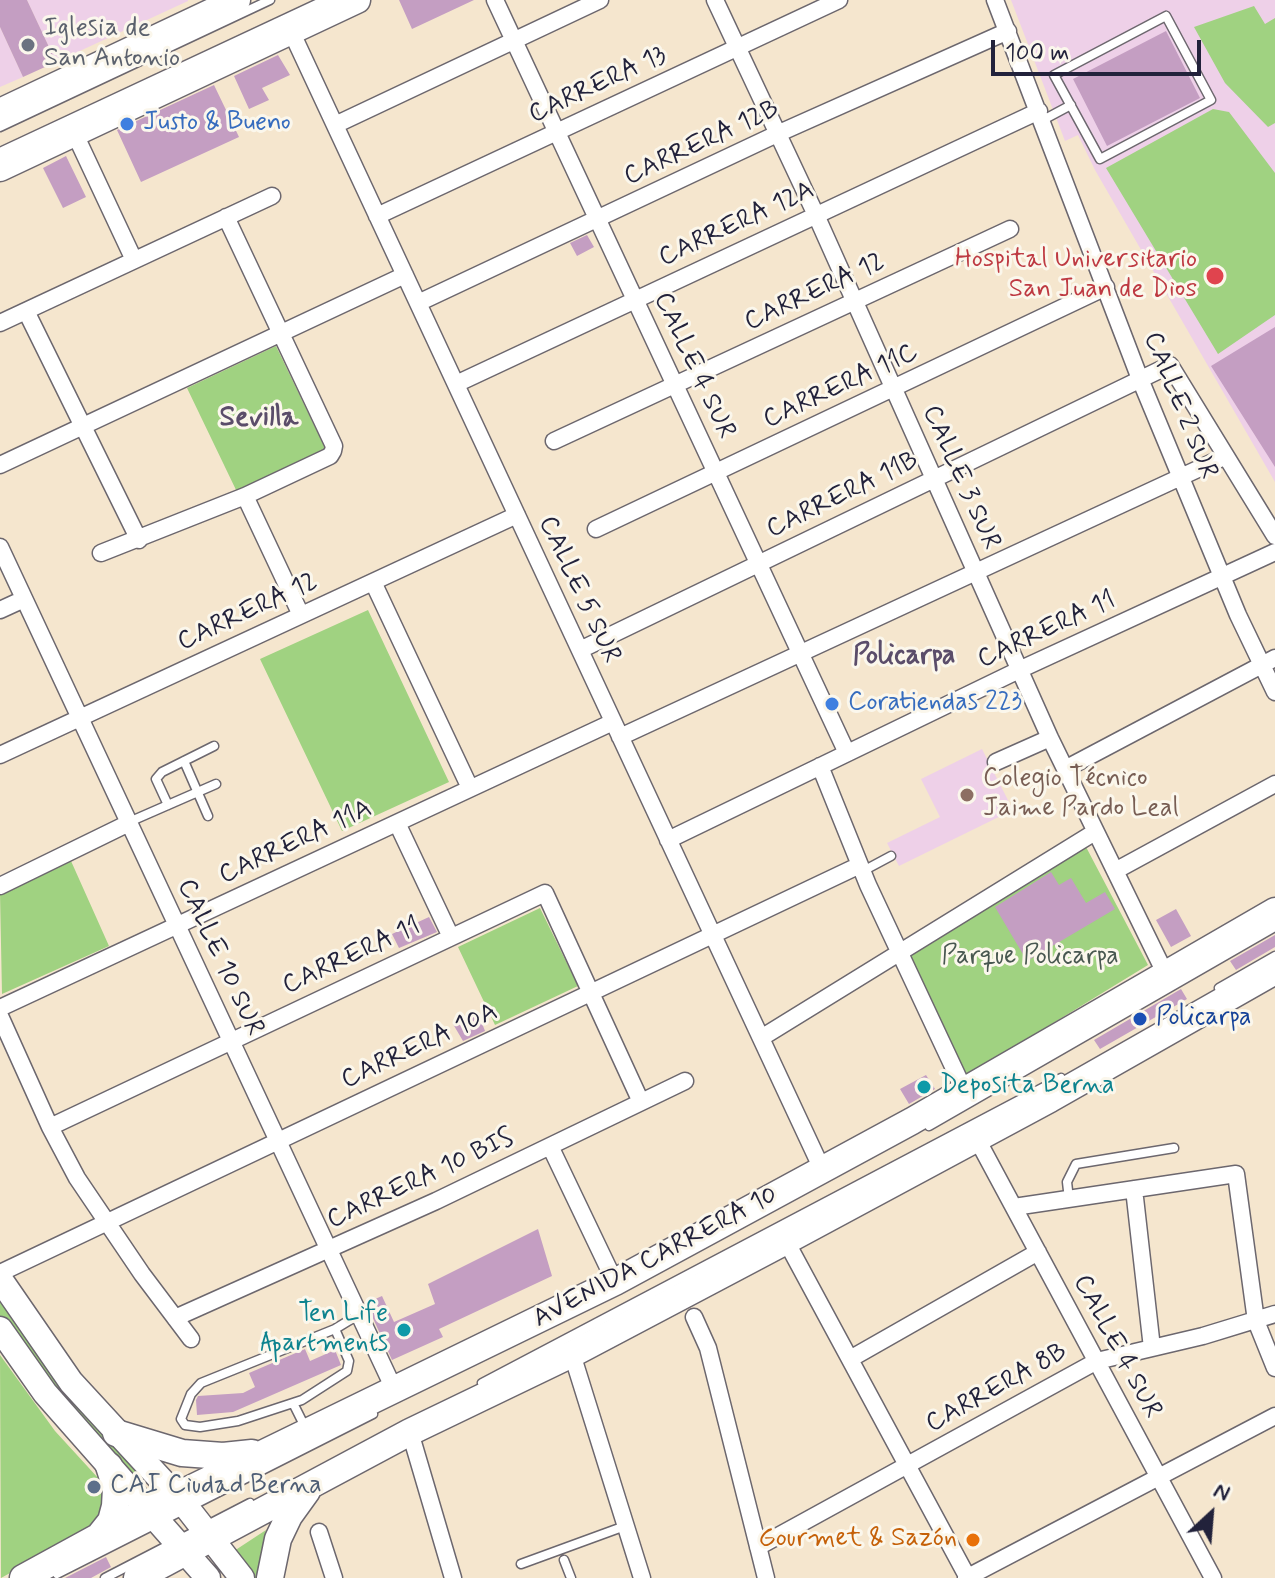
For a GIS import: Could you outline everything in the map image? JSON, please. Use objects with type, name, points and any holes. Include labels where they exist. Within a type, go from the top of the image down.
[{"type":"main road","points":[[0,112],[208,6],[237,0]]},
{"type":"main road","points":[[0,168],[357,0]]},
{"type":"main road","name":"AVENIDA CARRERA 10","points":[[137,1578],[169,1531],[195,1518],[267,1452],[615,1282],[965,1092],[1275,911]]},
{"type":"main road","name":"AVENIDA CARRERA 10","points":[[23,1578],[98,1537],[169,1531],[195,1518],[312,1485],[410,1432],[572,1354],[786,1241],[977,1139],[1275,971]]},
{"type":"main road","points":[[0,1279],[71,1382],[195,1518],[242,1578]]},
{"type":"main road","points":[[0,1329],[45,1393],[208,1578]]},
{"type":"main road","points":[[116,1433],[182,1453],[223,1456],[267,1452]]},
{"type":"main road","points":[[98,1537],[111,1521],[115,1506],[116,1488],[109,1466]]},
{"type":"main road","points":[[270,1578],[283,1527],[312,1485]]},
{"type":"street","name":"CALLE 4 SUR","points":[[495,0],[847,753]]},
{"type":"street","points":[[335,125],[600,0]]},
{"type":"street","name":"CALLE 3 SUR","points":[[715,0],[816,215],[1050,738],[1165,973]]},
{"type":"street","name":"CARRERA 13","points":[[377,216],[839,0]]},
{"type":"street","name":"CALLE 2 SUR","points":[[995,0],[1140,379],[1222,576],[1269,662],[1275,692]]},
{"type":"street","name":"CALLE 5 SUR","points":[[291,31],[822,1169]]},
{"type":"street","name":"CARRERA 12B","points":[[418,303],[777,134],[1008,31]]},
{"type":"street","name":"CARRERA 12A","points":[[456,384],[816,215],[1041,116]]},
{"type":"street","points":[[74,132],[134,260]]},
{"type":"street","points":[[0,323],[272,196]]},
{"type":"street","points":[[101,553],[245,496],[330,456],[334,446],[226,217]]},
{"type":"street","name":"CARRERA 12","points":[[554,441],[1010,229]]},
{"type":"street","points":[[0,465],[405,275]]},
{"type":"street","name":"CARRERA 11C","points":[[596,529],[1106,287]]},
{"type":"street","points":[[26,311],[139,540]]},
{"type":"street","name":"CARRERA 11B","points":[[580,650],[1170,365],[1226,456]]},
{"type":"street","points":[[1226,456],[1275,536]]},
{"type":"street","name":"CARRERA 11A","points":[[0,1008],[470,788],[801,653],[1226,456]]},
{"type":"street","points":[[245,496],[301,615]]},
{"type":"street","name":"CARRERA 12","points":[[0,755],[517,515]]},
{"type":"street","name":"CALLE 10 SUR","points":[[0,547],[394,1389]]},
{"type":"street","name":"CARRERA 11","points":[[668,840],[1019,670],[1275,552]]},
{"type":"street","points":[[373,582],[470,788]]},
{"type":"street","points":[[0,610],[24,599]]},
{"type":"street","points":[[1065,769],[1269,662]]},
{"type":"street","points":[[996,762],[1050,738]]},
{"type":"street","points":[[820,766],[861,868],[965,1092]]},
{"type":"street","points":[[1115,871],[1275,784]]},
{"type":"street","points":[[0,886],[129,823]]},
{"type":"street","points":[[397,823],[451,937]]},
{"type":"street","points":[[761,1038],[1095,832]]},
{"type":"street","name":"CARRERA 10A","points":[[0,1273],[712,935],[861,868]]},
{"type":"street","name":"CARRERA 11","points":[[50,1127],[545,893],[590,993]]},
{"type":"street","points":[[590,993],[641,1102]]},
{"type":"street","points":[[0,1016],[50,1127],[77,1178],[105,1222],[191,1339]]},
{"type":"street","name":"CARRERA 10 BIS","points":[[175,1318],[328,1250],[685,1081]]},
{"type":"street","name":"CALLE 4 SUR","points":[[977,1139],[1213,1578]]},
{"type":"street","points":[[550,1146],[615,1282]]},
{"type":"street","points":[[1014,1207],[1236,1174],[1256,1321],[1275,1368]]},
{"type":"street","points":[[1134,1189],[1152,1348]]},
{"type":"street","points":[[786,1241],[967,1578],[1275,1416]]},
{"type":"street","points":[[850,1359],[1038,1252]]},
{"type":"street","name":"CARRERA 8B","points":[[758,1547],[1097,1361],[1275,1314]]},
{"type":"street","points":[[694,1317],[708,1348],[766,1578]]},
{"type":"street","points":[[572,1354],[642,1578]]},
{"type":"street","points":[[410,1432],[453,1578]]},
{"type":"street","points":[[319,1532],[334,1578]]},
{"type":"lane","points":[[0,127],[270,0]]},
{"type":"lane","points":[[0,152],[325,0]]},
{"type":"lane","points":[[1166,16],[1211,100],[1100,159],[1071,105],[1054,75],[1166,16]]},
{"type":"lane","points":[[1041,116],[1071,105]]},
{"type":"lane","points":[[168,805],[156,779],[162,772],[214,746]]},
{"type":"lane","points":[[184,761],[208,816]]},
{"type":"lane","points":[[129,823],[216,784]]},
{"type":"lane","points":[[861,868],[891,856]]},
{"type":"lane","points":[[925,1128],[1275,927]]},
{"type":"lane","points":[[1208,994],[1275,956]]},
{"type":"lane","points":[[474,1388],[1065,1076]]},
{"type":"lane","points":[[1069,1199],[1067,1182],[1076,1164],[1174,1148]]},
{"type":"lane","points":[[335,1329],[349,1361],[347,1371],[294,1405],[238,1421],[200,1427],[185,1425],[181,1419],[191,1394],[201,1383],[335,1329],[358,1315]]},
{"type":"lane","points":[[294,1405],[307,1431]]},
{"type":"lane","points":[[195,1518],[377,1412]]},
{"type":"lane","points":[[195,1518],[262,1497]]},
{"type":"lane","points":[[521,1564],[626,1526]]},
{"type":"lane","points":[[49,1578],[169,1531]]},
{"type":"lane","points":[[105,1578],[169,1531]]},
{"type":"lane","points":[[564,1560],[571,1578]]},
{"type":"shaded area","points":[[27,0],[188,0],[188,1],[56,62]]},
{"type":"shaded area","name":"Hospital Universitario San Juan de Dios","points":[[1011,0],[1275,0],[1275,482],[1095,170],[1078,135],[1065,141]]},
{"type":"shaded area","points":[[0,27],[23,77],[0,87]]},
{"type":"shaded area","name":"Colegio Técnico Jaime Pardo Leal","points":[[982,749],[1013,810],[899,866],[887,843],[940,817],[921,779]]},
{"type":"green space","points":[[1254,6],[1265,24],[1275,18],[1275,123],[1268,127],[1225,83],[1194,27]]},
{"type":"green space","points":[[1213,109],[1229,112],[1275,173],[1275,315],[1218,354],[1106,168]]},
{"type":"green space","points":[[276,346],[326,450],[237,492],[187,388]]},
{"type":"green space","points":[[368,610],[449,782],[342,831],[260,659]]},
{"type":"green space","name":"Parque Policarpa","points":[[1085,845],[1148,965],[965,1077],[906,956]]},
{"type":"green space","points":[[71,861],[109,946],[2,994],[0,893]]},
{"type":"green space","points":[[540,908],[578,986],[495,1025],[458,947]]},
{"type":"green space","points":[[0,1292],[144,1476],[139,1481],[86,1430],[0,1320]]},
{"type":"green space","points":[[0,1355],[55,1431],[99,1479],[106,1490],[107,1505],[93,1527],[1,1578]]},
{"type":"green space","points":[[266,1530],[260,1578],[253,1578],[234,1551]]},
{"type":"building","name":"Iglesia de San Antonio","points":[[0,0],[27,0],[56,62],[23,77],[0,27]]},
{"type":"building","points":[[399,0],[474,0],[412,29]]},
{"type":"building","points":[[1166,31],[1200,98],[1107,146],[1073,79]]},
{"type":"building","points":[[278,55],[290,75],[262,88],[269,100],[249,109],[234,76]]},
{"type":"building","points":[[214,85],[239,137],[141,182],[117,130]]},
{"type":"building","points":[[66,156],[86,197],[63,208],[43,168]]},
{"type":"building","points":[[587,235],[594,247],[577,256],[570,243]]},
{"type":"building","points":[[1275,327],[1275,467],[1211,366]]},
{"type":"building","points":[[1051,872],[1059,885],[1071,878],[1086,903],[1105,892],[1115,909],[1027,961],[995,907]]},
{"type":"building","points":[[1176,909],[1191,936],[1171,947],[1156,920]]},
{"type":"building","points":[[429,917],[437,932],[399,948],[392,934]]},
{"type":"building","name":"Policarpa","points":[[1275,935],[1275,947],[1236,970],[1230,961]]},
{"type":"building","name":"Policarpa","points":[[1181,989],[1187,999],[1100,1049],[1094,1040]]},
{"type":"building","points":[[478,1013],[485,1031],[463,1041],[453,1024]]},
{"type":"building","points":[[926,1075],[935,1089],[909,1104],[900,1089]]},
{"type":"building","points":[[538,1229],[552,1276],[439,1329],[443,1337],[392,1360],[366,1303],[382,1296],[394,1322],[435,1304],[428,1284]]},
{"type":"building","points":[[305,1349],[310,1361],[335,1350],[341,1365],[233,1412],[197,1415],[198,1396],[243,1393],[255,1387],[249,1373]]},
{"type":"building","points":[[106,1557],[111,1567],[91,1578],[65,1578]]},
{"type":"place","name":"Iglesia de San Antonio","points":[[28,45]]},
{"type":"place","name":"Justo & Bueno","points":[[127,124]]},
{"type":"place","name":"Hospital Universitario San Juan de Dios","points":[[1215,276]]},
{"type":"place","name":"Coratiendas 223","points":[[832,704]]},
{"type":"place","name":"Colegio Técnico Jaime Pardo Leal","points":[[967,795]]},
{"type":"place","name":"Policarpa","points":[[1140,1019]]},
{"type":"place","name":"Deposita Berna","points":[[924,1087]]},
{"type":"place","name":"Ten Life Apartments","points":[[404,1330]]},
{"type":"place","name":"CAI Ciudad Berna","points":[[94,1487]]},
{"type":"place","name":"Gourmet & Sazón","points":[[973,1540]]},
{"type":"district","name":"Sevilla","points":[[259,419]]},
{"type":"district","name":"Policarpa","points":[[904,657]]}]
